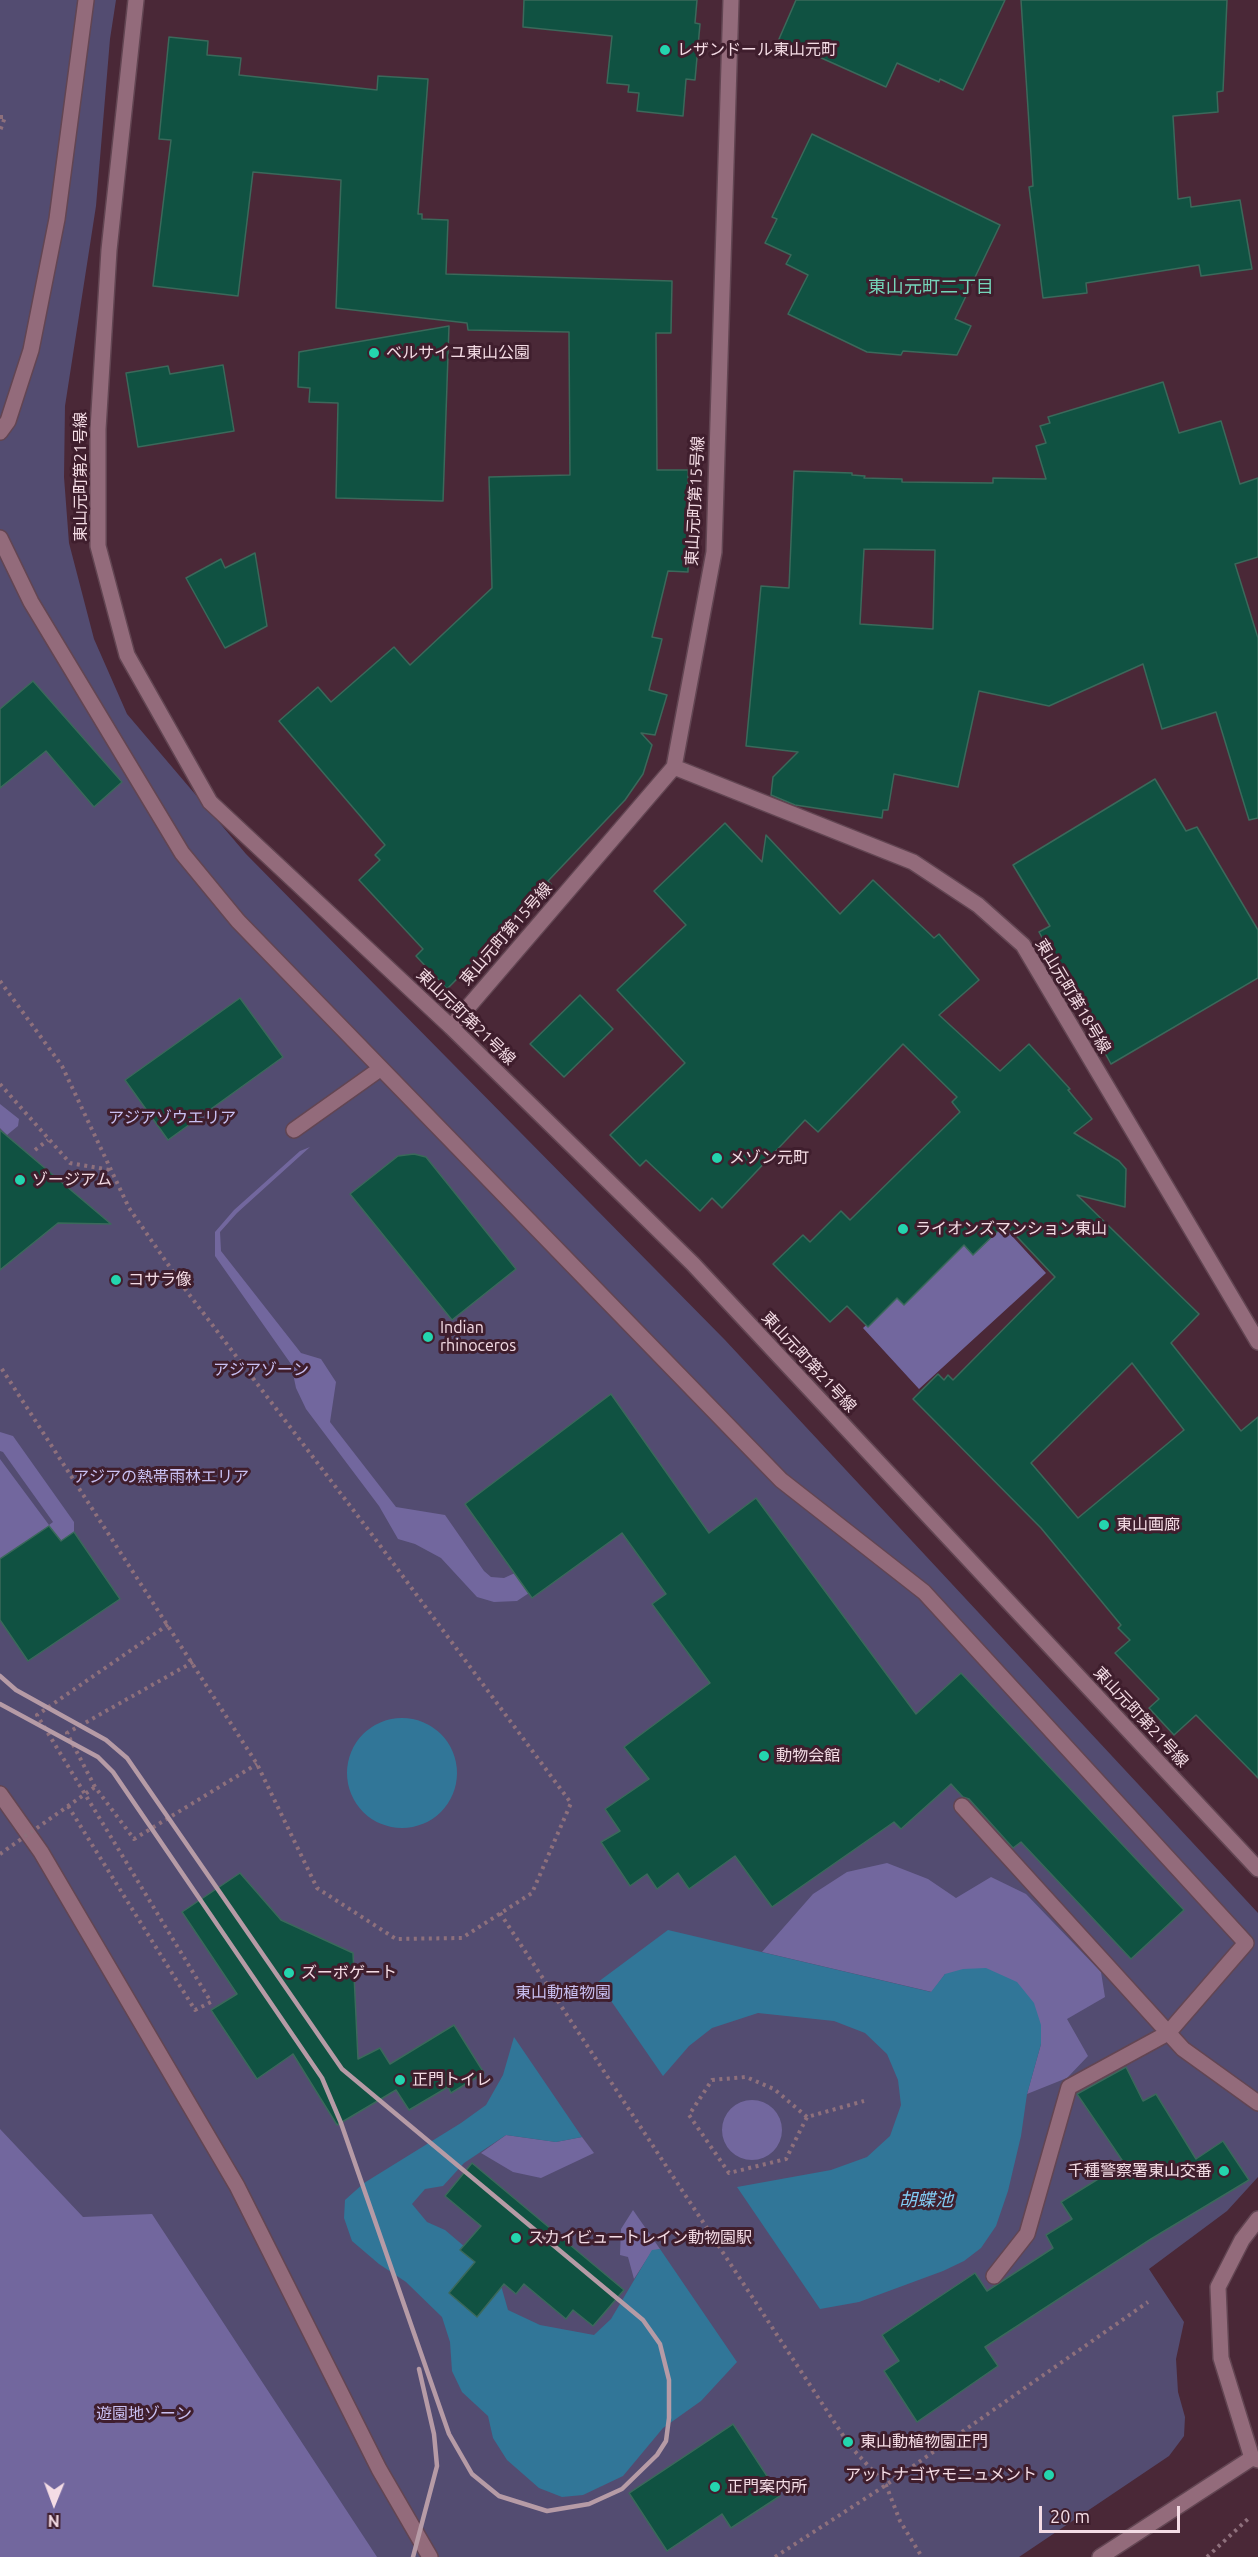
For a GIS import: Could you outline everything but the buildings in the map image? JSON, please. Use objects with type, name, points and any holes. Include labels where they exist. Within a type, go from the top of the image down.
[{"type":"street","points":[[0,432],[8,421],[31,350],[49,263],[86,0]]},
{"type":"street","name":"東山元町第21号線","points":[[136,0],[108,250],[98,429],[98,546],[127,655],[210,802],[451,1026],[693,1264],[1258,1869]]},
{"type":"street","name":"東山元町第15号線","points":[[451,1026],[674,767],[714,552],[731,0]]},
{"type":"street","points":[[0,538],[31,602],[182,853],[238,921],[781,1480],[924,1592],[1246,1943],[1168,2033],[1069,2087],[1027,2234],[994,2276]]},
{"type":"street","name":"東山元町第18号線","points":[[674,767],[913,862],[978,905],[1023,945],[1258,1342]]},
{"type":"street","points":[[294,1130],[380,1069]]},
{"type":"street","points":[[0,1794],[40,1852],[237,2186],[379,2469],[430,2557]]},
{"type":"street","points":[[962,1806],[1183,2049],[1258,2103]]},
{"type":"street","points":[[1100,2557],[1255,2459],[1221,2358],[1218,2287],[1242,2240],[1258,2219]]},
{"type":"path","points":[[0,117],[5,117],[0,131]]},
{"type":"path","points":[[0,981],[62,1066],[129,1208],[185,1289],[370,1532],[571,1803],[532,1893],[462,1938],[396,1939],[317,1888],[257,1764],[194,1662],[0,1366]]},
{"type":"path","points":[[0,1084],[70,1163],[111,1170]]},
{"type":"path","points":[[35,1150],[48,1140]]},
{"type":"path","points":[[68,1806],[195,2010],[211,2002],[36,1715],[169,1624]]},
{"type":"path","points":[[194,1662],[67,1733],[95,1787],[134,1839],[257,1764]]},
{"type":"path","points":[[0,1854],[95,1787]]},
{"type":"path","points":[[500,1914],[850,2446],[886,2485],[900,2521],[922,2557]]},
{"type":"path","points":[[807,2117],[774,2089],[746,2077],[712,2080],[689,2115],[729,2173],[786,2159],[807,2117],[864,2101]]},
{"type":"path","points":[[775,2557],[886,2485],[1149,2302]]},
{"type":"path","points":[[1207,2557],[1249,2518]]},
{"type":"green space","name":"東山動植物園","points":[[0,0],[116,0],[110,39],[96,206],[65,406],[64,477],[69,543],[94,639],[127,714],[246,854],[725,1340],[1258,1913],[1258,2177],[1227,2211],[1149,2269],[1184,2322],[1176,2359],[1178,2392],[1185,2417],[1184,2436],[1169,2456],[1019,2557],[0,2557]]},
{"type":"green space","points":[[0,1104],[19,1119],[18,1126],[7,1135],[0,1128]]},
{"type":"green space","points":[[310,1147],[237,1213],[220,1232],[221,1251],[301,1353],[321,1359],[336,1382],[330,1422],[396,1507],[445,1515],[484,1571],[491,1577],[504,1578],[515,1573],[529,1593],[517,1601],[494,1602],[477,1597],[441,1558],[415,1544],[398,1539],[379,1506],[306,1409],[296,1388],[291,1364],[215,1256],[215,1232],[234,1210],[300,1151]]},
{"type":"green space","points":[[990,1212],[1046,1273],[919,1389],[863,1328]]},
{"type":"green space","points":[[0,1432],[13,1436],[74,1522],[74,1532],[61,1541],[49,1526],[0,1559],[0,1459],[49,1525],[53,1522],[3,1452],[0,1451]]},
{"type":"green space","points":[[887,1863],[928,1879],[956,1898],[991,1877],[1026,1894],[1101,1972],[1105,1997],[1067,2019],[1088,2056],[1067,2078],[1027,2094],[1041,2044],[945,1974],[932,1992],[762,1952],[813,1894],[847,1872]]},
{"type":"green space","points":[[746,2100],[758,2100],[769,2105],[777,2113],[782,2130],[780,2142],[769,2155],[758,2160],[746,2160],[735,2155],[727,2147],[722,2136],[722,2124],[727,2113],[735,2105]]},
{"type":"green space","name":"遊園地ゾーン","points":[[0,2129],[83,2217],[152,2214],[377,2557],[0,2557]]},
{"type":"green space","points":[[506,2135],[556,2142],[582,2137],[594,2153],[541,2178],[513,2172],[481,2153]]},
{"type":"green space","points":[[633,2210],[660,2249],[652,2251],[634,2279],[628,2257],[620,2255],[621,2229]]},
{"type":"water","points":[[402,1718],[423,1722],[441,1734],[453,1752],[457,1773],[453,1794],[441,1812],[423,1824],[402,1828],[381,1824],[363,1812],[351,1794],[347,1773],[351,1752],[363,1734],[381,1722]]},
{"type":"water","name":"胡蝶池","points":[[668,1930],[931,1992],[945,1974],[963,1969],[986,1968],[1017,1982],[1034,2003],[1041,2025],[1041,2044],[1027,2094],[1021,2136],[1008,2191],[996,2226],[981,2248],[964,2261],[943,2271],[859,2302],[820,2309],[737,2187],[831,2170],[867,2157],[890,2136],[901,2105],[898,2080],[887,2054],[865,2033],[834,2021],[758,2013],[712,2028],[689,2046],[663,2076],[598,1982]]},
{"type":"water","points":[[514,2037],[582,2137],[556,2142],[506,2135],[464,2163],[443,2186],[425,2189],[412,2204],[427,2222],[445,2230],[498,2275],[508,2310],[540,2325],[594,2335],[611,2319],[652,2250],[660,2249],[737,2362],[701,2401],[663,2428],[623,2476],[583,2495],[562,2497],[539,2488],[507,2460],[493,2438],[488,2416],[462,2392],[452,2371],[450,2342],[442,2317],[406,2282],[379,2264],[352,2241],[344,2218],[345,2200],[364,2183],[486,2105],[503,2075]]},
{"type":"railway","points":[[0,1676],[16,1690],[106,1740],[127,1758],[342,2069],[643,2320],[660,2344],[669,2380],[669,2418],[666,2441],[657,2455],[622,2489],[589,2504],[547,2511],[499,2496],[472,2474],[449,2434],[341,2123],[322,2078],[113,1772],[98,1757],[0,1704]]},
{"type":"railway","points":[[413,2557],[437,2466],[434,2434],[419,2369]]},
{"type":"place","name":"レザンドール東山元町","points":[[665,50]]},
{"type":"place","name":"ベルサイユ東山公園","points":[[374,353]]},
{"type":"place","name":"メゾン元町","points":[[717,1158]]},
{"type":"place","name":"ゾージアム","points":[[20,1180]]},
{"type":"place","name":"ライオンズマンション東山","points":[[903,1229]]},
{"type":"place","name":"コサラ像","points":[[116,1280]]},
{"type":"place","name":"Indian rhinoceros","points":[[428,1337]]},
{"type":"place","name":"東山画廊","points":[[1104,1525]]},
{"type":"place","name":"動物会館","points":[[764,1756]]},
{"type":"place","name":"ズーボゲート","points":[[289,1973]]},
{"type":"place","name":"正門トイレ","points":[[400,2080]]},
{"type":"place","name":"千種警察署東山交番","points":[[1224,2171]]},
{"type":"place","name":"スカイビュートレイン動物園駅","points":[[516,2238]]},
{"type":"place","name":"東山動植物園正門","points":[[848,2442]]},
{"type":"place","name":"アットナゴヤモニュメント","points":[[1049,2475]]},
{"type":"place","name":"正門案内所","points":[[715,2487]]},
{"type":"district","name":"東山元町二丁目","points":[[931,287]]},
{"type":"park label","name":"アジアゾウエリア","points":[[172,1118]]},
{"type":"park label","name":"アジアゾーン","points":[[261,1370]]},
{"type":"park label","name":"アジアの熱帯雨林エリア","points":[[161,1477]]}]
